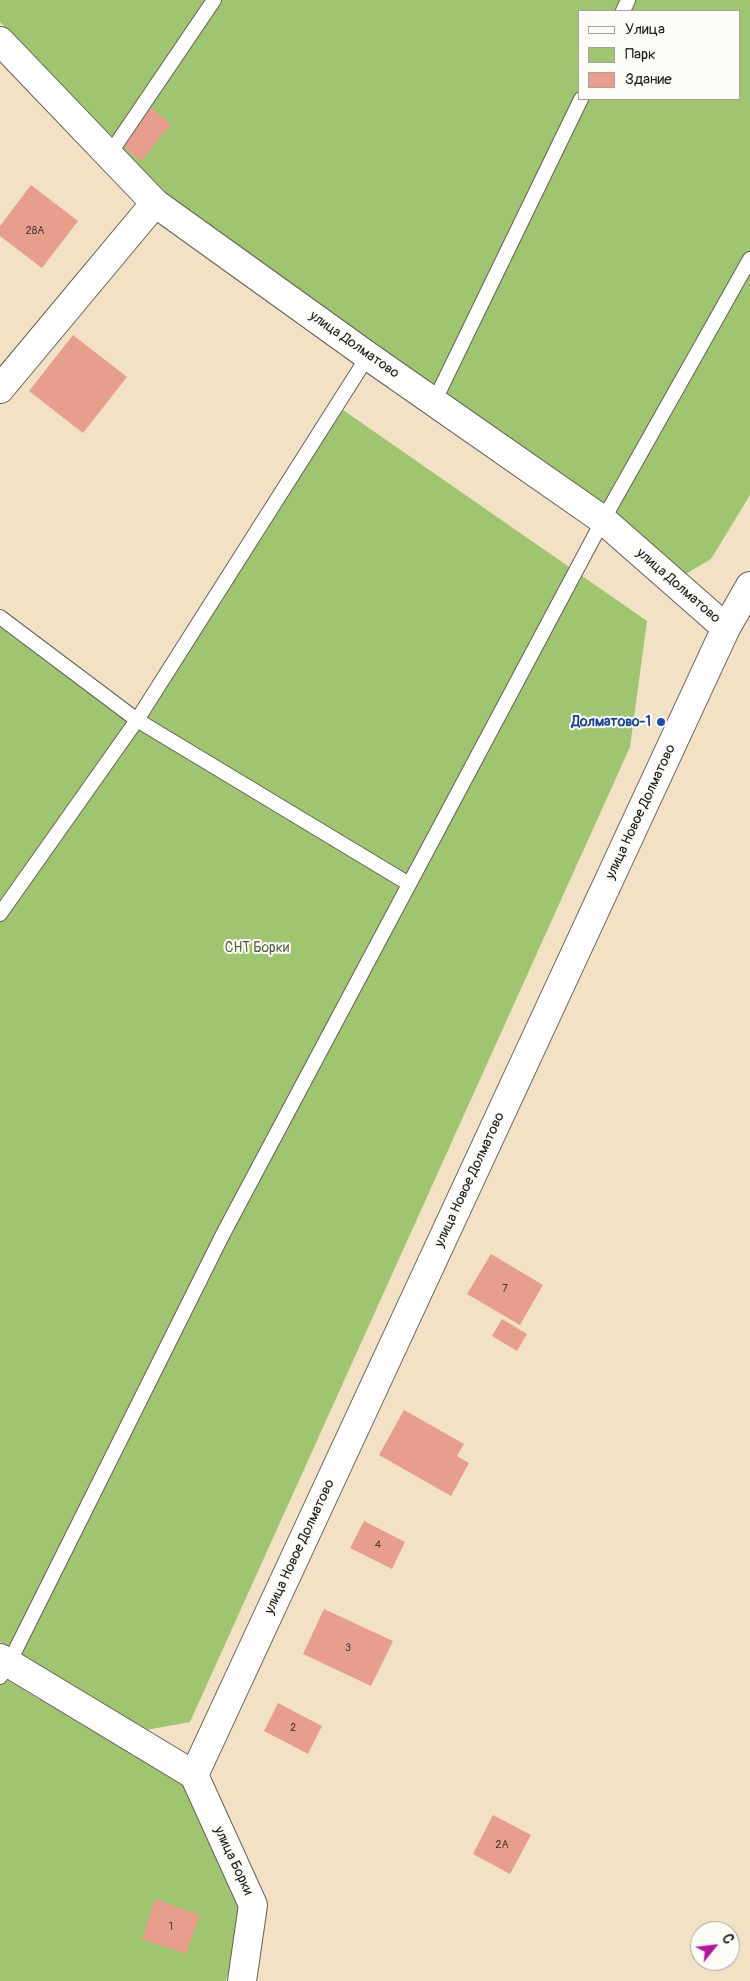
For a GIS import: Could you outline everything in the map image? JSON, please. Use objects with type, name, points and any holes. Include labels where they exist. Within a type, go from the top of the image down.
[{"type":"street","name":"улица Долматово","points":[[0,41],[155,203],[368,356],[603,520],[726,628]]},
{"type":"street","points":[[0,389],[155,203]]},
{"type":"street","name":"улица Новое Долматово","points":[[194,1775],[726,628],[750,586]]},
{"type":"street","points":[[3,1666],[194,1775]]},
{"type":"street","name":"улица Борки","points":[[194,1775],[253,1905],[242,1981]]},
{"type":"lane","points":[[109,155],[214,0]]},
{"type":"lane","points":[[434,402],[580,100]]},
{"type":"lane","points":[[3,1666],[223,1234],[603,520],[750,259]]},
{"type":"lane","points":[[0,914],[137,720],[368,356]]},
{"type":"lane","points":[[0,617],[137,720],[409,884]]},
{"type":"green space","points":[[0,0],[750,0],[750,495],[711,559],[684,575],[162,192],[0,22]]},
{"type":"green space","name":"СНТ Борки","points":[[343,410],[647,621],[630,747],[190,1722],[146,1730],[0,1642],[0,626],[137,720]]},
{"type":"green space","points":[[0,1676],[187,1787],[244,1914],[226,1981],[0,1981]]},
{"type":"building","points":[[150,107],[171,124],[141,161],[120,144]]},
{"type":"building","points":[[31,185],[78,221],[42,268],[0,236],[0,226]]},
{"type":"building","points":[[73,335],[127,377],[83,433],[29,391]]},
{"type":"building","points":[[491,1254],[543,1285],[520,1325],[467,1294]]},
{"type":"building","points":[[502,1319],[527,1334],[517,1351],[492,1336]]},
{"type":"building","points":[[404,1410],[464,1444],[457,1456],[469,1463],[451,1496],[379,1455]]},
{"type":"building","points":[[364,1521],[405,1542],[392,1569],[350,1548]]},
{"type":"building","points":[[324,1609],[393,1641],[371,1686],[303,1654]]},
{"type":"building","points":[[278,1703],[322,1726],[308,1754],[264,1731]]},
{"type":"building","points":[[493,1815],[531,1835],[510,1874],[473,1854]]},
{"type":"building","points":[[155,1899],[200,1915],[186,1954],[142,1939]]},
{"type":"place","name":"Долматово-1","points":[[661,722]]}]
